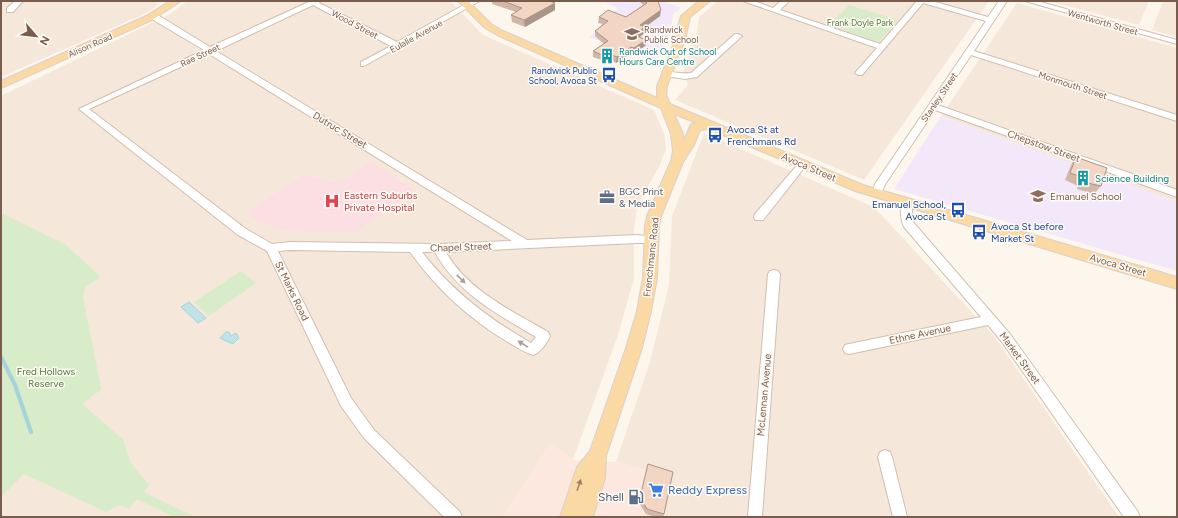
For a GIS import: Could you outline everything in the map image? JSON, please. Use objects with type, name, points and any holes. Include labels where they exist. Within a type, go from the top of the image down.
[{"type":"main road","name":"Alison Road","points":[[1,85],[154,16],[176,1]]},
{"type":"main road","points":[[633,92],[649,90],[662,86],[680,40],[686,16],[705,1]]},
{"type":"main road","name":"Avoca Street","points":[[469,3],[495,30],[633,92],[802,165],[876,194],[1177,282]]},
{"type":"main road","name":"Frenchmans Road","points":[[584,517],[596,478],[598,456],[634,348],[644,311],[650,278],[651,240],[654,216],[675,167],[678,156],[679,142],[661,95],[662,86]]},
{"type":"main road","points":[[675,167],[688,145],[695,127],[709,124]]},
{"type":"main road","name":"Frenchmans Road","points":[[569,517],[583,473],[598,456]]},
{"type":"street","points":[[10,10],[19,1]]},
{"type":"street","points":[[747,1],[882,47]]},
{"type":"street","points":[[775,10],[785,1]]},
{"type":"street","points":[[859,73],[921,1]]},
{"type":"street","points":[[924,1],[989,20]]},
{"type":"street","name":"Stanley Street","points":[[876,194],[879,186],[1003,1]]},
{"type":"street","name":"Wentworth Street","points":[[1029,1],[1177,42]]},
{"type":"street","name":"Wood Street","points":[[315,2],[396,45]]},
{"type":"street","name":"Rae Street","points":[[271,248],[242,232],[83,109],[315,2]]},
{"type":"street","name":"Eulalie Avenue","points":[[364,64],[391,50],[396,45],[469,3]]},
{"type":"street","name":"Dutruc Street","points":[[154,16],[527,245]]},
{"type":"street","points":[[666,74],[685,77],[694,75],[738,36]]},
{"type":"street","name":"Monmouth Street","points":[[969,52],[1177,118]]},
{"type":"street","name":"Chepstow Street","points":[[933,106],[1177,194]]},
{"type":"street","points":[[759,217],[802,165]]},
{"type":"street","name":"Market Street","points":[[907,203],[906,219],[908,224],[1006,338],[1133,517]]},
{"type":"street","name":"Chapel Street","points":[[271,248],[290,246],[438,248],[632,239],[651,240]]},
{"type":"street","points":[[413,247],[431,272],[465,305],[482,318],[533,350],[544,336],[493,305],[461,280],[442,258],[438,248]]},
{"type":"street","name":"St Marks Road","points":[[271,248],[346,402],[369,434],[455,517]]},
{"type":"street","name":"McLennan Avenue","points":[[755,517],[774,274]]},
{"type":"street","name":"Ethne Avenue","points":[[849,349],[991,320]]},
{"type":"street","points":[[885,457],[900,517]]},
{"type":"shaded area","points":[[1,1],[160,1],[154,8],[140,16],[1,77]]},
{"type":"shaded area","points":[[187,1],[450,1],[483,35],[654,110],[664,134],[666,149],[660,165],[637,206],[634,230],[634,278],[618,335],[573,460],[550,444],[502,517],[1,517],[1,96],[170,14]]},
{"type":"shaded area","name":"Randwick Public School","points":[[601,1],[662,1],[681,8],[673,14],[671,30],[657,62],[589,37],[602,28],[600,21],[618,8]]},
{"type":"shaded area","points":[[718,1],[989,1],[864,180],[675,100],[688,85],[683,72],[696,37],[699,17]]},
{"type":"shaded area","points":[[1049,1],[1149,1],[1139,25]]},
{"type":"shaded area","points":[[1163,1],[1177,1],[1177,37],[1152,30]]},
{"type":"shaded area","points":[[1017,3],[1177,48],[1177,202],[941,116]]},
{"type":"shaded area","name":"Emanuel School","points":[[941,116],[1177,202],[1177,271],[894,189]]},
{"type":"shaded area","points":[[704,133],[874,207],[994,336],[1119,517],[663,517],[647,471],[616,462],[650,362],[669,285],[672,216]]},
{"type":"shaded area","name":"Eastern Suburbs Private Hospital","points":[[371,162],[415,190],[356,232],[288,231],[259,222],[246,212],[305,175],[338,183]]},
{"type":"shaded area","points":[[550,443],[573,460],[616,462],[647,471],[663,517],[502,517]]},
{"type":"green space","name":"Frank Doyle Park","points":[[849,5],[898,20],[879,42],[829,25]]},
{"type":"green space","name":"Fred Hollows Reserve","points":[[1,213],[65,244],[101,277],[85,287],[83,298],[101,390],[82,404],[123,439],[131,463],[149,485],[144,492],[195,517],[174,517],[137,499],[129,509],[120,505],[106,512],[24,474],[1,497]]},
{"type":"green space","points":[[241,271],[256,283],[209,316],[194,302]]},
{"type":"water","points":[[189,302],[206,318],[198,323],[181,307]]},
{"type":"water","points":[[226,332],[229,332],[231,336],[236,333],[239,338],[233,344],[220,338]]},
{"type":"building","points":[[503,1],[549,1],[555,3],[524,20],[511,15],[522,8]]},
{"type":"building","points":[[645,1],[658,1],[661,10],[640,25],[645,27],[635,35],[646,40],[634,48],[631,47],[617,57],[607,53],[604,56],[593,51],[608,41],[595,31],[608,21],[599,17],[608,10],[626,17],[647,3]]},
{"type":"building","points":[[1076,157],[1107,168],[1101,186],[1083,182],[1084,178],[1070,173]]},
{"type":"building","name":"Reddy Express","points":[[648,464],[673,472],[664,514],[647,509],[640,497]]},
{"type":"waterway","points":[[1,357],[15,385],[31,432]]},
{"type":"place","name":"Randwick Public School","points":[[632,34]]},
{"type":"place","name":"Randwick Out of School Hours Care Centre","points":[[607,56]]},
{"type":"place","name":"Randwick Public School, Avoca St","points":[[609,75]]},
{"type":"place","name":"Avoca St at Frenchmans Rd","points":[[715,135]]},
{"type":"place","name":"Science Building","points":[[1083,178]]},
{"type":"place","name":"Emanuel School","points":[[1038,196]]},
{"type":"place","name":"BGC Print & Media","points":[[607,197]]},
{"type":"place","name":"Eastern Suburbs Private Hospital","points":[[332,201]]},
{"type":"place","name":"Emanuel School, Avoca St","points":[[958,210]]},
{"type":"place","name":"Avoca St before Market St","points":[[979,232]]},
{"type":"place","name":"Reddy Express","points":[[656,490]]},
{"type":"place","name":"Shell","points":[[636,497]]}]
